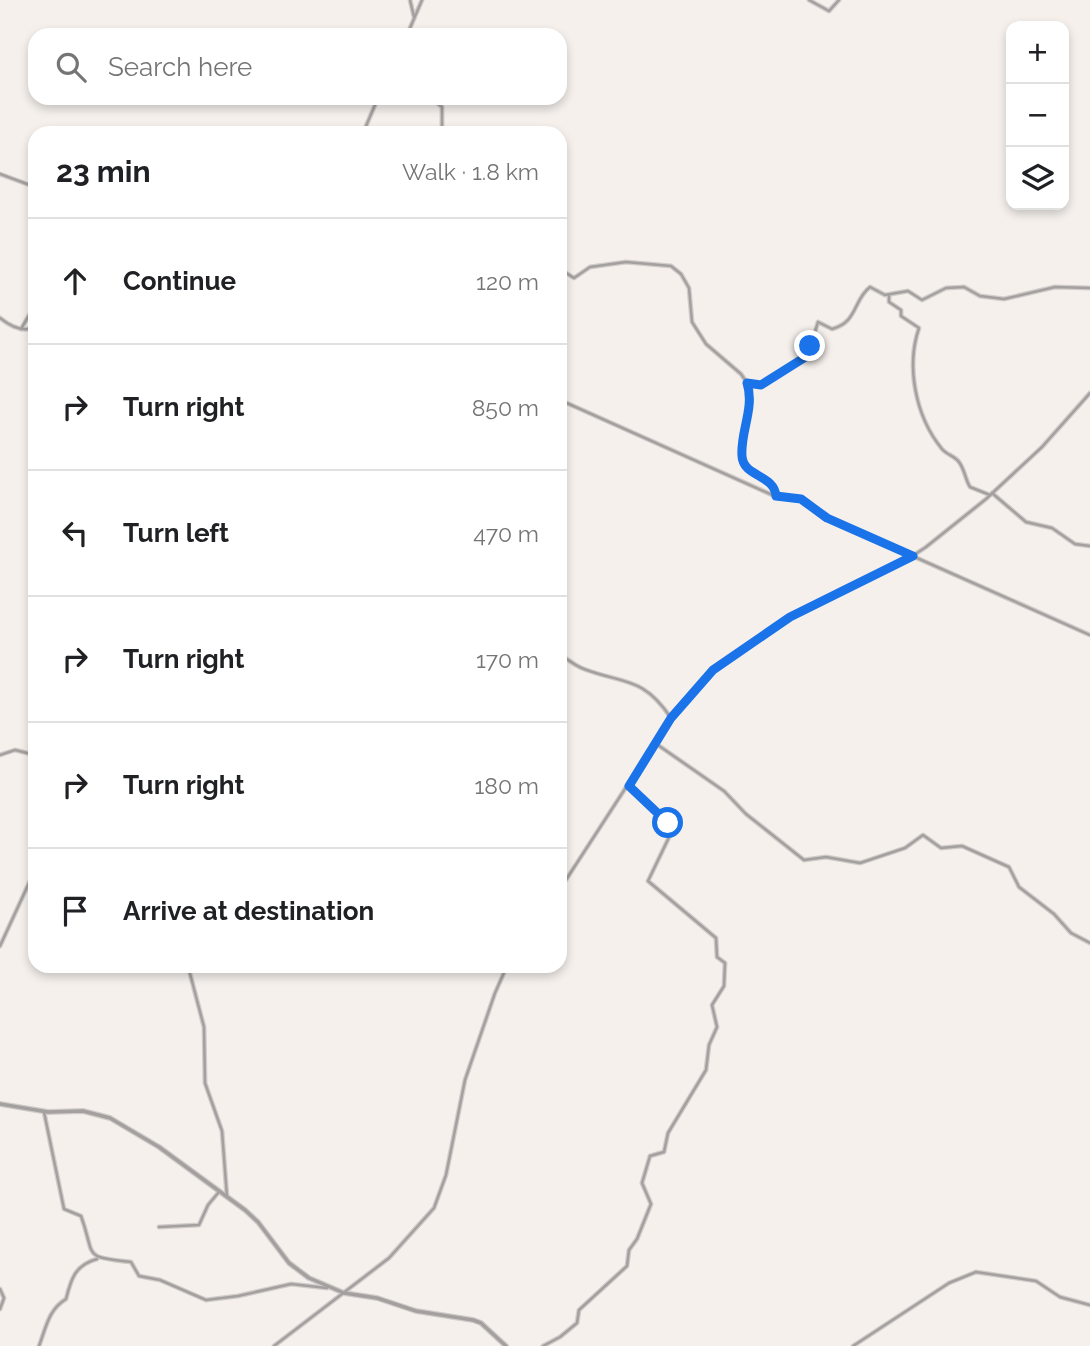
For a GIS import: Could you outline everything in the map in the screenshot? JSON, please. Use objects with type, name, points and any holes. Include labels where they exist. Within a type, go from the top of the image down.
[{"type":"street","points":[[410,0],[414,17]]},
{"type":"street","points":[[410,28],[422,0]]},
{"type":"street","points":[[809,0],[829,11],[839,0]]},
{"type":"street","points":[[366,126],[375,105]]},
{"type":"street","points":[[439,105],[443,108],[442,126]]},
{"type":"street","points":[[0,174],[28,184]]},
{"type":"street","points":[[567,274],[574,278],[594,265],[624,262],[674,267],[689,288],[692,322],[706,344],[747,383],[760,386],[807,356],[818,321],[832,329],[844,324],[857,310],[860,298],[868,288],[889,295],[908,291],[922,300],[944,288],[962,287],[980,296],[991,295],[1003,299],[1055,287],[1090,288]]},
{"type":"street","points":[[889,295],[889,302],[901,310],[901,316],[919,328],[913,345],[915,354],[911,365],[921,416],[943,450],[960,463],[971,487],[991,494],[1026,522],[1052,528],[1075,544],[1090,546]]},
{"type":"street","points":[[21,329],[28,317]]},
{"type":"street","points":[[0,318],[21,329],[28,328]]},
{"type":"street","points":[[747,383],[749,407],[742,458],[746,466],[772,484],[776,496]]},
{"type":"street","points":[[567,879],[671,718],[705,677],[743,646],[824,598],[913,556],[991,494],[1042,447],[1090,393]]},
{"type":"street","points":[[567,403],[776,496],[801,499],[827,518],[1090,635]]},
{"type":"street","points":[[567,659],[584,669],[636,684],[661,703],[671,718]]},
{"type":"street","points":[[654,743],[724,791],[746,814],[804,860],[826,857],[860,863],[905,848],[923,835],[941,848],[962,846],[1009,867],[1020,887],[1054,914],[1071,933],[1090,943]]},
{"type":"street","points":[[0,755],[15,750],[28,753]]},
{"type":"street","points":[[543,1346],[577,1323],[579,1310],[627,1266],[629,1250],[637,1239],[651,1204],[650,1196],[642,1186],[642,1178],[651,1155],[664,1153],[670,1129],[704,1075],[709,1045],[717,1027],[712,1005],[725,980],[725,963],[716,956],[717,939],[648,881],[674,832],[654,807],[629,786]]},
{"type":"street","points":[[0,946],[28,885]]},
{"type":"street","points":[[190,973],[204,1027],[204,1080],[222,1131],[228,1198]]},
{"type":"street","points":[[275,1346],[389,1258],[437,1203],[446,1175],[465,1080],[495,992],[504,973]]},
{"type":"street","points":[[0,1104],[43,1111],[83,1111],[110,1118],[159,1147],[228,1198],[258,1222],[289,1263],[327,1288]]},
{"type":"street","points":[[43,1111],[64,1209],[81,1216],[89,1250],[100,1258]]},
{"type":"street","points":[[159,1227],[200,1225],[208,1205],[218,1193]]},
{"type":"street","points":[[39,1346],[47,1320],[57,1304],[66,1299],[71,1278],[84,1264],[100,1258],[131,1262],[139,1276],[164,1281],[204,1299],[238,1296],[291,1284],[377,1298],[416,1311],[473,1320],[481,1323],[506,1346]]},
{"type":"street","points":[[853,1346],[949,1283],[976,1272],[1036,1280],[1060,1297],[1090,1305]]},
{"type":"street","points":[[0,1289],[4,1298],[0,1308]]},
{"type":"route","points":[[668,823],[629,786],[671,718],[699,684],[743,646],[790,617],[913,556],[827,518],[801,499],[779,498],[772,484],[746,466],[742,458],[749,407],[747,383],[760,386],[807,356],[810,346]]}]
